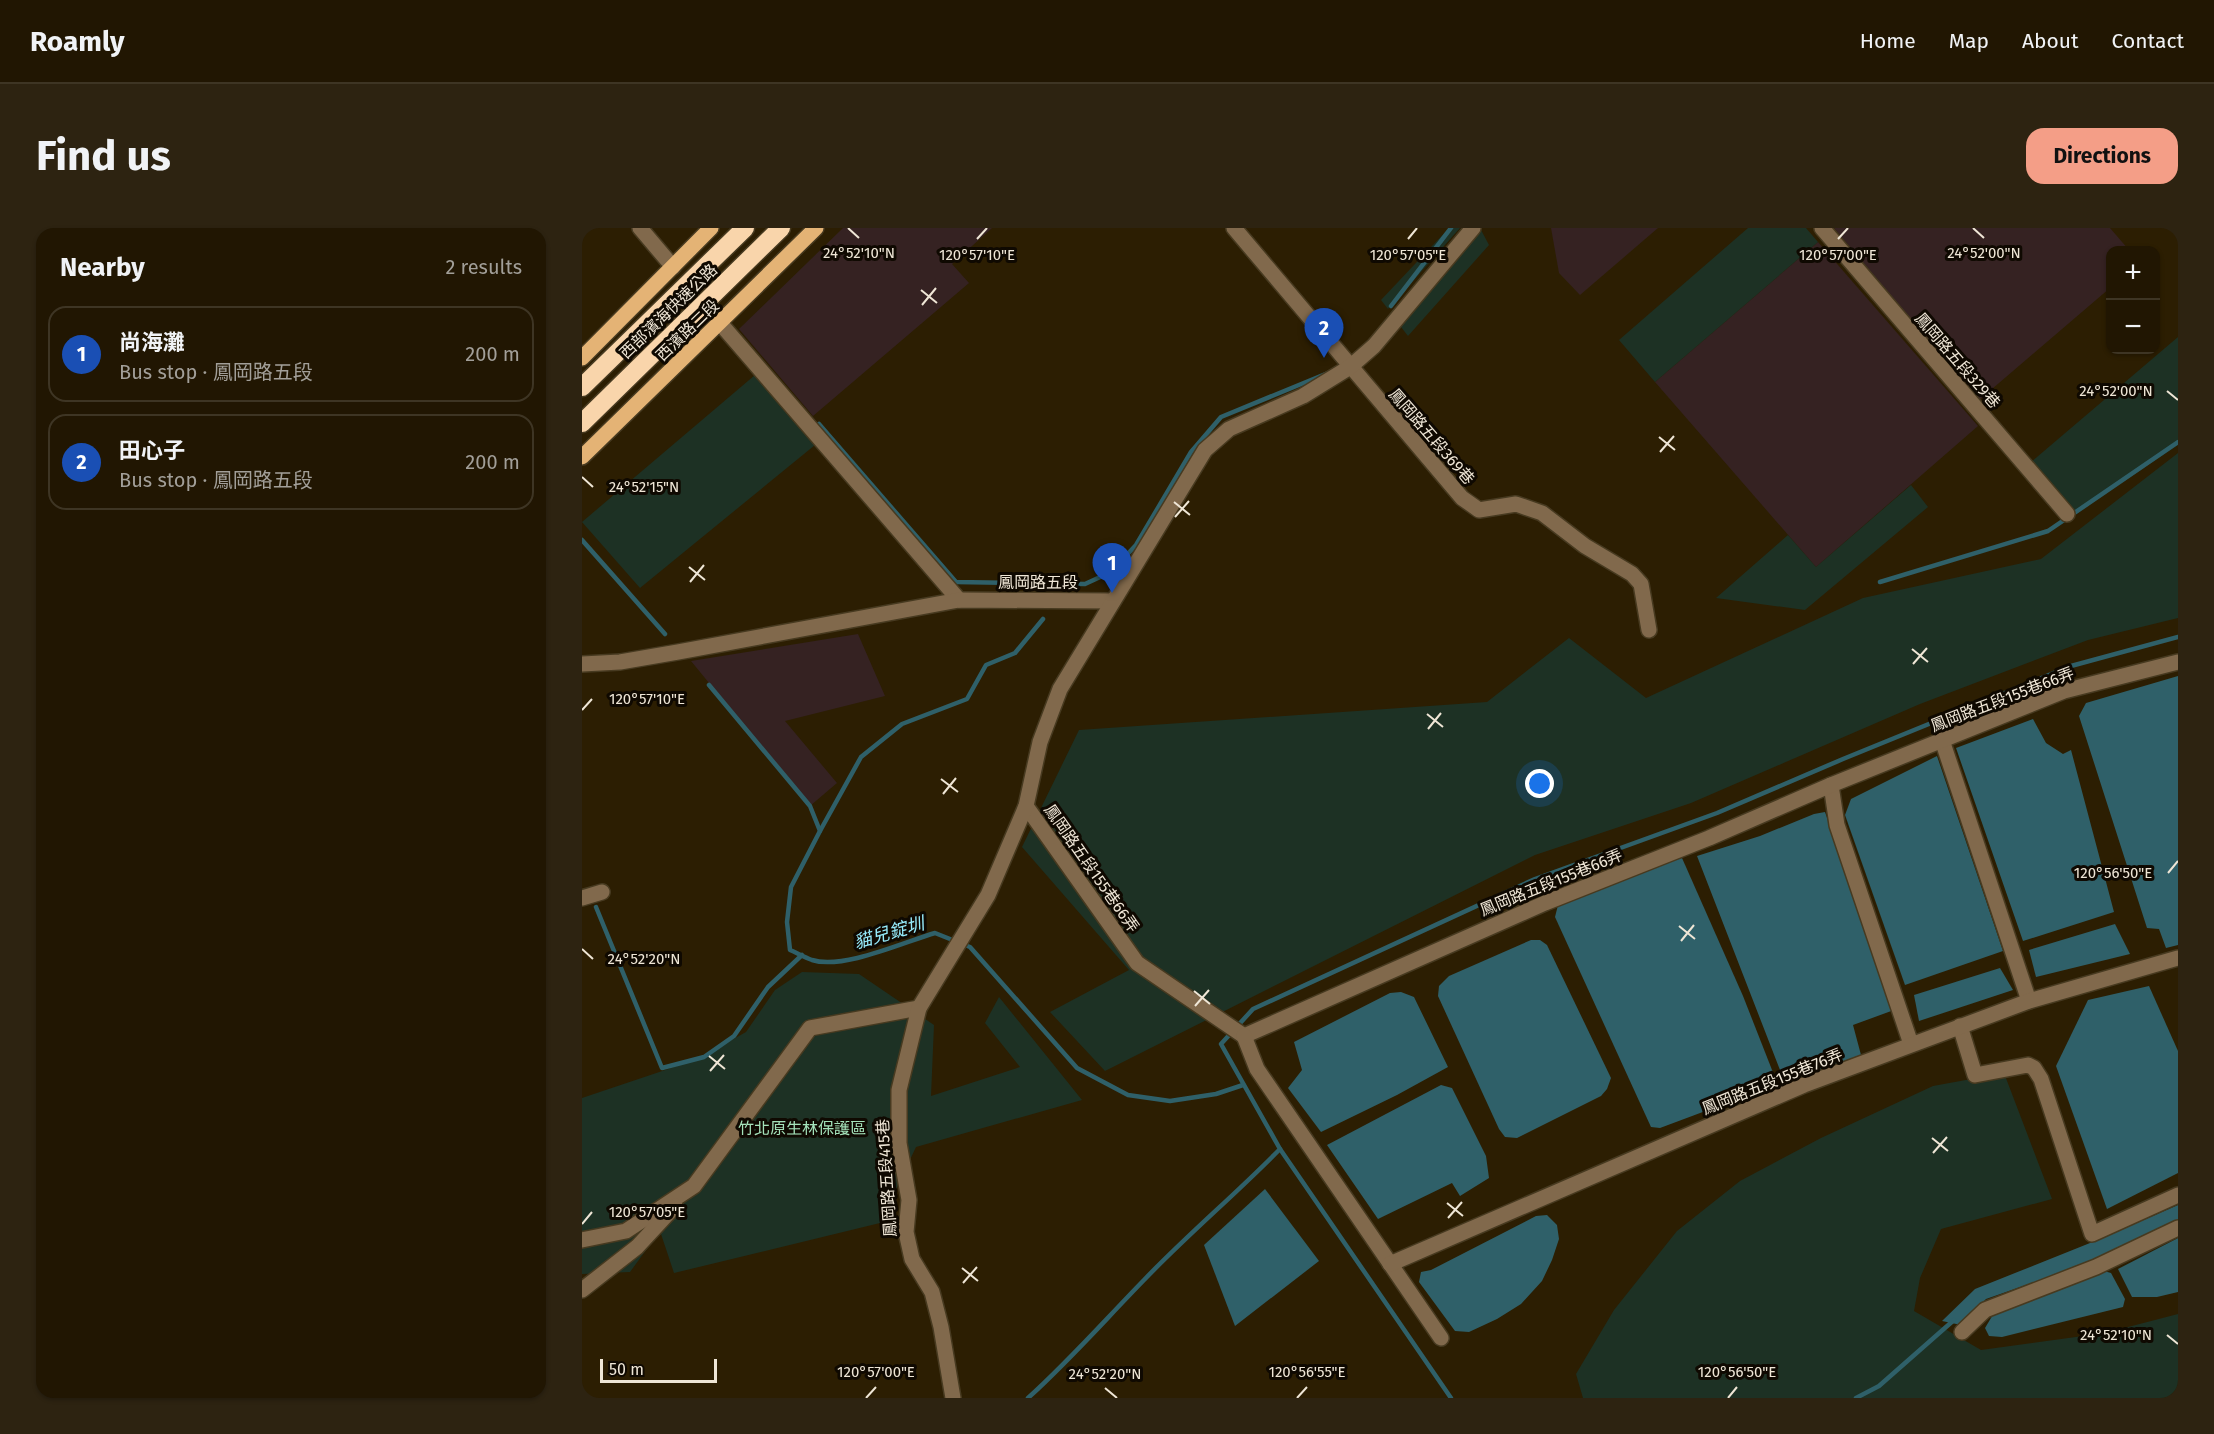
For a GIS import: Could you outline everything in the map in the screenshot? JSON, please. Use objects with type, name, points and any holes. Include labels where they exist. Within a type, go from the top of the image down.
[{"type":"highway","name":"西部濱海快速公路","points":[[582,387],[745,228]]},
{"type":"highway","name":"西部濱海快速公路","points":[[582,423],[781,228]]},
{"type":"main road","points":[[582,358],[711,228]]},
{"type":"main road","name":"西濱路二段","points":[[582,457],[816,228]]},
{"type":"street","points":[[640,228],[673,267]]},
{"type":"street","name":"鳳岡路五段369巷","points":[[1234,228],[1462,498],[1479,510],[1516,504],[1542,513],[1585,546],[1632,574],[1641,584],[1649,630]]},
{"type":"street","points":[[1113,601],[1205,450],[1229,429],[1303,396],[1350,367],[1374,346],[1473,228]]},
{"type":"street","name":"鳳岡路五段329巷","points":[[1822,228],[2067,514]]},
{"type":"street","points":[[720,323],[959,600]]},
{"type":"street","name":"鳳岡路五段","points":[[582,663],[620,662],[959,600],[1113,601]]},
{"type":"street","name":"鳳岡路五段415巷","points":[[953,1398],[941,1328],[932,1292],[912,1259],[906,1232],[909,1200],[899,1143],[899,1090],[919,1008],[988,895],[1026,806],[1040,742],[1060,689],[1113,601]]},
{"type":"street","name":"鳳岡路五段155巷66弄","points":[[1026,806],[1137,963],[1244,1036],[1545,903],[1709,838],[1831,785],[2064,691],[2178,662]]},
{"type":"street","points":[[1942,740],[2029,1001]]},
{"type":"street","points":[[1831,785],[1836,825],[1911,1044]]},
{"type":"street","points":[[582,898],[602,892]]},
{"type":"street","name":"鳳岡路五段155巷76弄","points":[[1390,1264],[1804,1085],[2029,1001],[2178,958]]},
{"type":"street","points":[[582,1290],[637,1247],[694,1186],[810,1028],[919,1008]]},
{"type":"street","points":[[1960,1026],[1975,1075],[2028,1065],[2038,1073],[2092,1234],[2178,1195]]},
{"type":"street","points":[[1244,1036],[1257,1069],[1441,1338]]},
{"type":"street","points":[[582,1240],[626,1231],[694,1186]]},
{"type":"street","points":[[1962,1332],[1985,1310],[2096,1267],[2178,1228]]},
{"type":"shaded area","points":[[843,228],[992,228],[952,264],[969,283],[813,416],[739,329]]},
{"type":"shaded area","points":[[1551,228],[1658,228],[1580,295],[1559,273]]},
{"type":"shaded area","points":[[1834,228],[2110,228],[2126,246],[2106,246],[2106,291],[1978,401]]},
{"type":"shaded area","points":[[1818,242],[1978,426],[1816,567],[1655,382]]},
{"type":"shaded area","points":[[858,634],[885,696],[785,721],[837,783],[810,806],[691,661]]},
{"type":"green space","points":[[1449,228],[1460,228],[1388,309],[1381,300]]},
{"type":"green space","points":[[1480,228],[1489,245],[1408,336],[1398,323]]},
{"type":"green space","points":[[1748,228],[1806,228],[1818,242],[1655,382],[1619,340]]},
{"type":"green space","points":[[2178,337],[2178,445],[2075,514],[2031,462]]},
{"type":"green space","points":[[755,375],[815,445],[640,588],[582,522]]},
{"type":"green space","points":[[2178,453],[2178,618],[2088,640],[1920,704],[1691,803],[1535,855],[1105,1071],[1050,1012],[1129,970],[1022,847],[1079,730],[1487,702],[1569,638],[1646,698],[1863,598],[2041,559]]},
{"type":"green space","points":[[1911,485],[1928,507],[1805,610],[1716,598],[1788,535],[1816,567]]},
{"type":"green space","name":"竹北原生林保護區","points":[[802,972],[859,974],[934,1025],[931,1096],[1020,1067],[985,1023],[999,997],[1082,1100],[916,1147],[880,1223],[674,1273],[660,1231],[630,1272],[582,1274],[582,1098],[698,1059],[746,1032],[775,990]]},
{"type":"green space","points":[[2004,1073],[2052,1199],[1941,1229],[1920,1278],[1914,1311],[1981,1350],[2105,1333],[2178,1314],[2178,1398],[1583,1398],[1576,1374],[1614,1310],[1677,1231],[1740,1181],[1821,1138],[1933,1086]]},
{"type":"water","points":[[2178,676],[2178,945],[2166,948],[2159,929],[2147,928],[2079,716],[2086,703]]},
{"type":"water","points":[[2033,719],[2046,743],[2063,754],[2071,750],[2114,912],[2023,941],[1956,748]]},
{"type":"water","points":[[1937,756],[2003,951],[1905,985],[1845,815],[1851,799]]},
{"type":"water","points":[[1825,812],[1894,1010],[1853,1025],[1861,1055],[1795,1079],[1780,1070],[1697,856]]},
{"type":"water","points":[[1682,858],[1743,996],[1774,1075],[1767,1088],[1660,1128],[1651,1127],[1555,917],[1558,905],[1640,870]]},
{"type":"water","points":[[2115,924],[2130,954],[2036,977],[2029,950]]},
{"type":"water","points":[[1531,940],[1540,940],[1547,945],[1611,1078],[1607,1089],[1601,1096],[1517,1138],[1505,1137],[1499,1129],[1438,996],[1439,986],[1449,976]]},
{"type":"water","points":[[2000,968],[2013,990],[1919,1021],[1914,995]]},
{"type":"water","points":[[2149,986],[2178,1051],[2178,1173],[2107,1209],[2056,1066],[2088,1000]]},
{"type":"water","points":[[1401,992],[1414,997],[1448,1067],[1321,1132],[1288,1088],[1302,1070],[1294,1042],[1390,993]]},
{"type":"water","points":[[1441,1085],[1452,1088],[1486,1156],[1489,1178],[1460,1196],[1452,1183],[1378,1219],[1327,1145]]},
{"type":"water","points":[[1265,1189],[1319,1261],[1235,1326],[1204,1245]]},
{"type":"water","points":[[2178,1205],[2178,1224],[2098,1260],[1986,1299],[1961,1325],[1942,1321],[1975,1289]]},
{"type":"water","points":[[1547,1215],[1557,1225],[1559,1239],[1542,1281],[1521,1304],[1497,1319],[1469,1332],[1455,1331],[1419,1282],[1421,1272],[1431,1270],[1536,1216]]},
{"type":"water","points":[[2178,1238],[2178,1292],[2157,1297],[2132,1297],[2118,1269]]},
{"type":"water","points":[[2104,1271],[2111,1273],[2125,1299],[2123,1307],[2002,1337],[1989,1336],[1985,1328],[1994,1313]]},
{"type":"waterway","points":[[1391,306],[1451,228]]},
{"type":"waterway","points":[[819,424],[956,582],[1085,584],[1111,572],[1136,545],[1191,452],[1221,417],[1328,373]]},
{"type":"waterway","points":[[1880,582],[2048,531],[2178,442]]},
{"type":"waterway","name":"貓兒錠圳","points":[[582,540],[665,634]]},
{"type":"waterway","points":[[820,831],[861,757],[902,724],[967,699],[986,665],[1015,653],[1043,619]]},
{"type":"waterway","points":[[1451,1398],[1280,1149],[1221,1044],[1253,1009],[1535,879],[1717,813],[2071,666],[2178,637]]},
{"type":"waterway","name":"貓兒錠圳","points":[[709,685],[810,806],[820,831],[791,887],[787,922],[790,950],[812,960],[840,961],[874,954],[935,933],[970,947],[1077,1068],[1128,1095],[1170,1101],[1216,1094],[1243,1085]]},
{"type":"waterway","points":[[596,907],[662,1068],[704,1057],[734,1036],[768,987],[802,955]]},
{"type":"waterway","points":[[1028,1398],[1161,1263],[1280,1149]]},
{"type":"waterway","points":[[1856,1398],[1879,1386],[1954,1320]]},
{"type":"place","name":"田心子","points":[[1324,358]]},
{"type":"place","name":"尚海灘","points":[[1112,593]]}]
